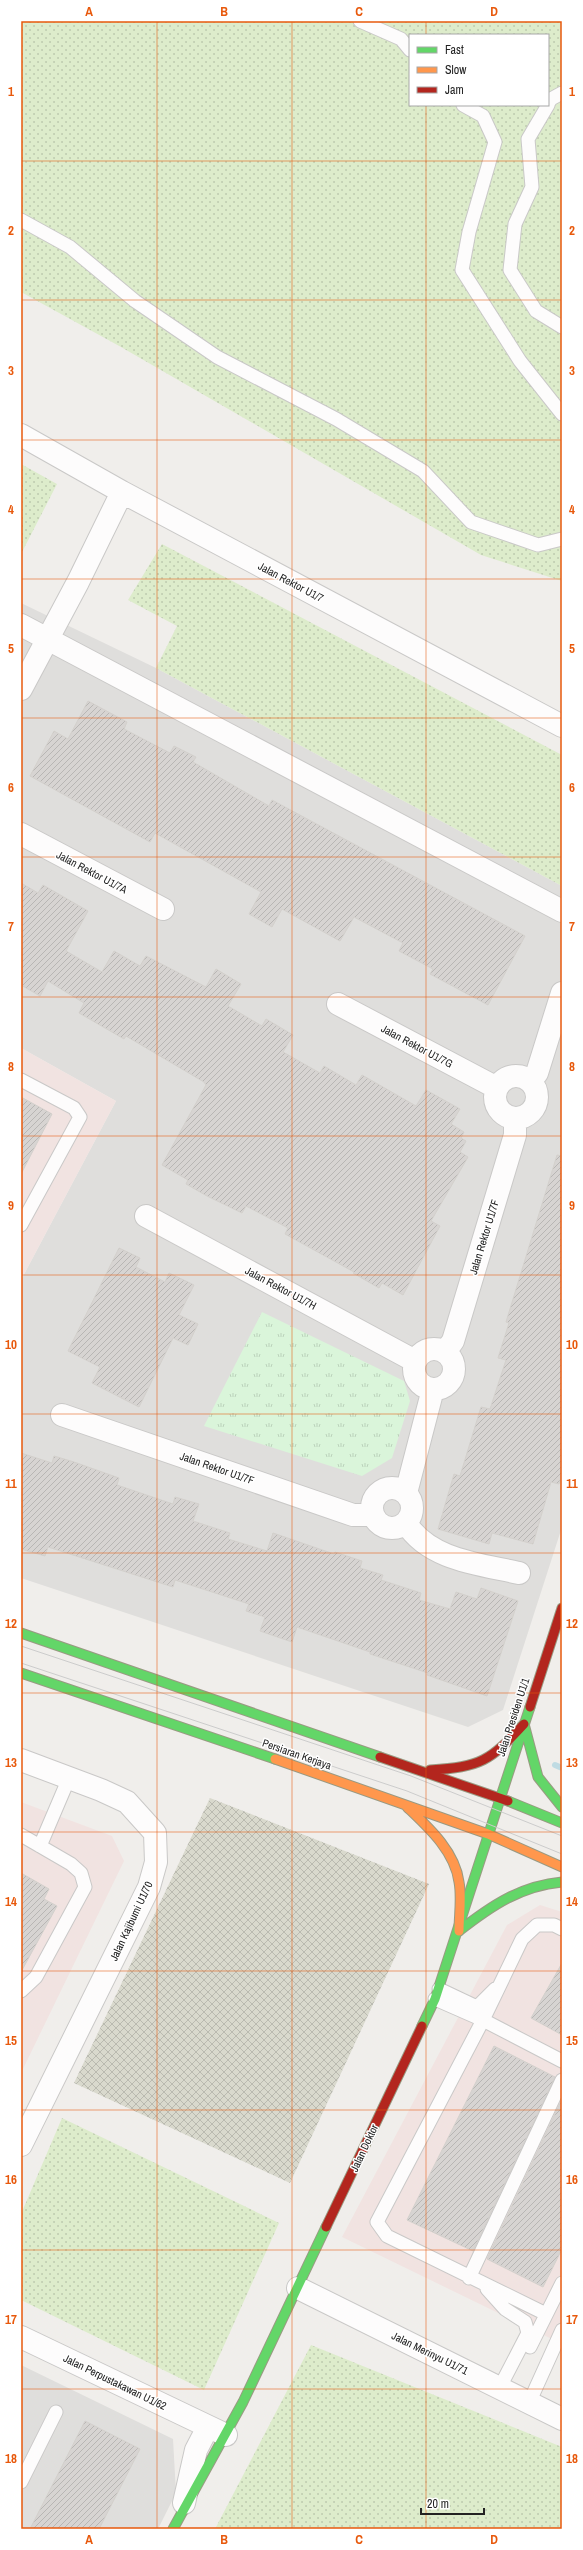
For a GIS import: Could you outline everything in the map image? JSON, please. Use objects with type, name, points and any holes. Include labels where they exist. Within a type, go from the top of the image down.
[{"type":"main road","name":"Jalan Presiden U1/1","points":[[488,1834],[562,1608]]},
{"type":"main road","points":[[21,1633],[415,1771],[499,1798],[562,1823]]},
{"type":"main road","name":"Persiaran Kerjaya","points":[[21,1673],[401,1802],[488,1834],[562,1866]]},
{"type":"main road","points":[[415,1771],[467,1769],[480,1764],[496,1754],[524,1724]]},
{"type":"main road","points":[[524,1724],[538,1777],[562,1807]]},
{"type":"main road","points":[[401,1802],[440,1843],[450,1856],[459,1876],[459,1931]]},
{"type":"main road","name":"Jalan Doktor","points":[[217,2431],[298,2288],[437,1994],[459,1931],[488,1834]]},
{"type":"main road","points":[[459,1931],[501,1899],[542,1883],[562,1882]]},
{"type":"street","name":"Jalan Rektor U1/7","points":[[21,435],[122,492],[562,726]]},
{"type":"street","points":[[21,689],[48,639],[122,492]]},
{"type":"street","points":[[21,625],[562,912]]},
{"type":"street","name":"Jalan Rektor U1/7A","points":[[21,834],[163,910]]},
{"type":"street","points":[[530,1081],[537,1073],[562,993]]},
{"type":"street","name":"Jalan Rektor U1/7G","points":[[338,1004],[497,1088]]},
{"type":"street","points":[[512,1077],[524,1078],[530,1081],[536,1092],[536,1105],[528,1115],[515,1119],[502,1114],[495,1102],[497,1088],[505,1079],[512,1077]]},
{"type":"street","name":"Jalan Rektor U1/7F","points":[[445,1352],[453,1341],[515,1135],[515,1119]]},
{"type":"street","name":"Jalan Rektor U1/7H","points":[[146,1216],[415,1361]]},
{"type":"street","points":[[434,1348],[445,1352],[453,1362],[453,1375],[445,1386],[433,1389],[426,1388],[417,1380],[414,1367],[415,1361],[428,1349],[434,1348]]},
{"type":"street","points":[[406,1493],[433,1389]]},
{"type":"street","name":"Jalan Rektor U1/7F","points":[[62,1415],[353,1515],[373,1515]]},
{"type":"street","points":[[393,1487],[406,1493],[412,1504],[412,1511],[406,1523],[400,1526],[387,1528],[381,1525],[373,1515],[372,1502],[380,1491],[393,1487]]},
{"type":"street","points":[[406,1523],[414,1535],[446,1555],[519,1573]]},
{"type":"street","name":"Jalan Kajibumi U1/70","points":[[21,1760],[127,1802],[144,1818],[155,1833],[156,1862],[149,1888],[21,2145]]},
{"type":"street","name":"Jalan Merinyu U1/71","points":[[298,2288],[562,2419]]},
{"type":"street","name":"Jalan Perpustakawan U1/62","points":[[21,2337],[217,2431]]},
{"type":"street","points":[[178,2520],[196,2450],[217,2431]]},
{"type":"lane","points":[[360,21],[401,39],[409,49]]},
{"type":"lane","points":[[549,103],[551,99],[562,93]]},
{"type":"lane","points":[[465,106],[483,116],[495,142],[469,232],[462,270],[520,361],[562,414]]},
{"type":"lane","points":[[547,106],[528,138],[532,187],[515,224],[510,270],[536,311],[562,327]]},
{"type":"lane","points":[[21,220],[70,247],[135,301],[217,357],[336,419],[423,470],[471,522],[538,545],[562,539]]},
{"type":"lane","points":[[21,1080],[74,1108],[80,1117],[21,1225]]},
{"type":"lane","points":[[40,1846],[69,1778]]},
{"type":"lane","points":[[21,1835],[71,1864],[81,1873],[85,1887],[36,1977],[21,1991]]},
{"type":"lane","points":[[546,2314],[469,2278],[387,2236],[377,2222],[483,2020],[522,1939],[537,1925],[554,1925],[562,1929]]},
{"type":"lane","points":[[437,1994],[477,2007],[502,1982]]},
{"type":"lane","points":[[437,1994],[562,2061]]},
{"type":"lane","points":[[469,2278],[562,2080]]},
{"type":"lane","points":[[504,2389],[562,2283]]},
{"type":"lane","points":[[483,2284],[505,2309],[525,2322],[528,2332],[504,2389]]},
{"type":"lane","points":[[529,2403],[562,2330]]},
{"type":"lane","points":[[21,2482],[56,2412]]},
{"type":"shaded area","points":[[21,603],[156,668],[562,886],[562,1527],[503,1710],[468,1727],[21,1578],[21,1280],[116,1101],[21,1048]]},
{"type":"shaded area","points":[[21,1048],[116,1101],[21,1280]]},
{"type":"shaded area","points":[[210,1798],[429,1884],[290,2183],[74,2083]]},
{"type":"shaded area","points":[[21,1802],[112,1836],[124,1861],[21,2073]]},
{"type":"shaded area","points":[[540,1905],[562,1912],[562,2344],[342,2237],[507,1925]]},
{"type":"shaded area","points":[[21,2365],[173,2439],[176,2493],[158,2529],[21,2529]]},
{"type":"green space","points":[[21,21],[562,21],[562,581],[481,555],[121,347],[21,292]]},
{"type":"green space","points":[[21,464],[57,484],[21,554]]},
{"type":"green space","points":[[162,544],[562,755],[562,886],[156,668],[177,626],[128,600]]},
{"type":"green space","points":[[262,1312],[404,1381],[410,1401],[392,1458],[362,1476],[204,1426]]},
{"type":"green space","points":[[62,2118],[279,2223],[204,2390],[21,2300],[21,2214]]},
{"type":"green space","points":[[311,2345],[562,2447],[562,2529],[215,2529]]},
{"type":"building","points":[[88,701],[127,722],[124,729],[170,753],[174,746],[196,757],[193,762],[269,806],[272,800],[525,936],[488,1005],[430,974],[433,969],[399,951],[403,943],[354,917],[340,941],[282,909],[272,927],[249,914],[261,892],[155,833],[150,842],[30,776],[54,731],[68,739]]},
{"type":"building","points":[[21,883],[38,893],[43,885],[88,911],[66,951],[102,972],[114,951],[140,966],[146,956],[206,987],[216,969],[241,984],[228,1006],[262,1026],[266,1019],[293,1035],[283,1052],[320,1073],[324,1066],[356,1085],[362,1075],[416,1106],[426,1090],[460,1109],[451,1124],[464,1132],[461,1138],[466,1141],[460,1152],[468,1157],[431,1221],[440,1226],[403,1295],[382,1283],[379,1288],[353,1273],[354,1272],[285,1234],[288,1228],[246,1206],[242,1213],[207,1196],[186,1184],[188,1180],[162,1165],[206,1085],[204,1082],[126,1036],[124,1039],[79,1013],[84,1003],[48,981],[40,996],[21,985]]},
{"type":"building","points":[[21,1097],[52,1114],[21,1174]]},
{"type":"building","points":[[557,1155],[562,1156],[562,1474],[559,1484],[551,1482],[533,1544],[492,1533],[489,1544],[438,1529],[454,1474],[460,1476],[481,1407],[490,1409],[506,1360],[498,1358],[509,1323],[506,1322]]},
{"type":"building","points":[[119,1248],[140,1258],[136,1267],[165,1282],[169,1273],[194,1285],[179,1315],[198,1324],[188,1345],[173,1338],[139,1407],[92,1383],[100,1367],[68,1351]]},
{"type":"building","points":[[21,1453],[52,1463],[54,1456],[74,1462],[119,1478],[117,1485],[173,1504],[175,1497],[199,1504],[193,1521],[230,1533],[228,1539],[267,1551],[273,1533],[334,1554],[335,1552],[362,1561],[360,1568],[383,1575],[381,1580],[421,1593],[419,1600],[450,1609],[456,1592],[477,1599],[481,1588],[518,1601],[487,1696],[427,1675],[428,1673],[370,1654],[370,1652],[297,1627],[292,1642],[260,1631],[265,1617],[246,1611],[249,1604],[175,1580],[173,1587],[48,1547],[45,1556],[21,1549]]},
{"type":"building","points":[[21,1873],[49,1889],[44,1899],[57,1906],[21,1972]]},
{"type":"building","points":[[562,1963],[562,2035],[531,2018]]},
{"type":"building","points":[[494,2046],[555,2077],[473,2251],[407,2220]]},
{"type":"building","points":[[562,2099],[562,2249],[543,2287],[487,2259]]},
{"type":"building","points":[[85,2421],[140,2449],[99,2529],[30,2529]]},
{"type":"waterway","points":[[555,1765],[562,1768]]},
{"type":"tram line","points":[[21,1646],[411,1776],[562,1836]]},
{"type":"tram line","points":[[21,1663],[407,1791],[562,1854]]},
{"type":"traffic: fast","points":[[21,1633],[380,1757]]},
{"type":"traffic: fast","points":[[21,1673],[275,1759]]},
{"type":"traffic: fast","points":[[422,2026],[435,1999],[530,1707]]},
{"type":"traffic: fast","points":[[524,1724],[538,1777],[562,1807]]},
{"type":"traffic: fast","points":[[508,1801],[562,1823]]},
{"type":"traffic: fast","points":[[459,1931],[483,1913],[519,1893],[547,1884],[562,1882]]},
{"type":"traffic: fast","points":[[173,2529],[243,2402],[326,2227]]},
{"type":"traffic: slow","points":[[275,1759],[488,1834],[562,1867]]},
{"type":"traffic: slow","points":[[407,1807],[432,1831],[452,1860],[460,1888],[459,1931]]},
{"type":"traffic: jam","points":[[530,1707],[562,1608]]},
{"type":"traffic: jam","points":[[430,1770],[461,1767],[483,1760],[493,1754],[524,1724]]},
{"type":"traffic: jam","points":[[380,1757],[508,1801]]},
{"type":"traffic: jam","points":[[326,2227],[422,2026]]}]
